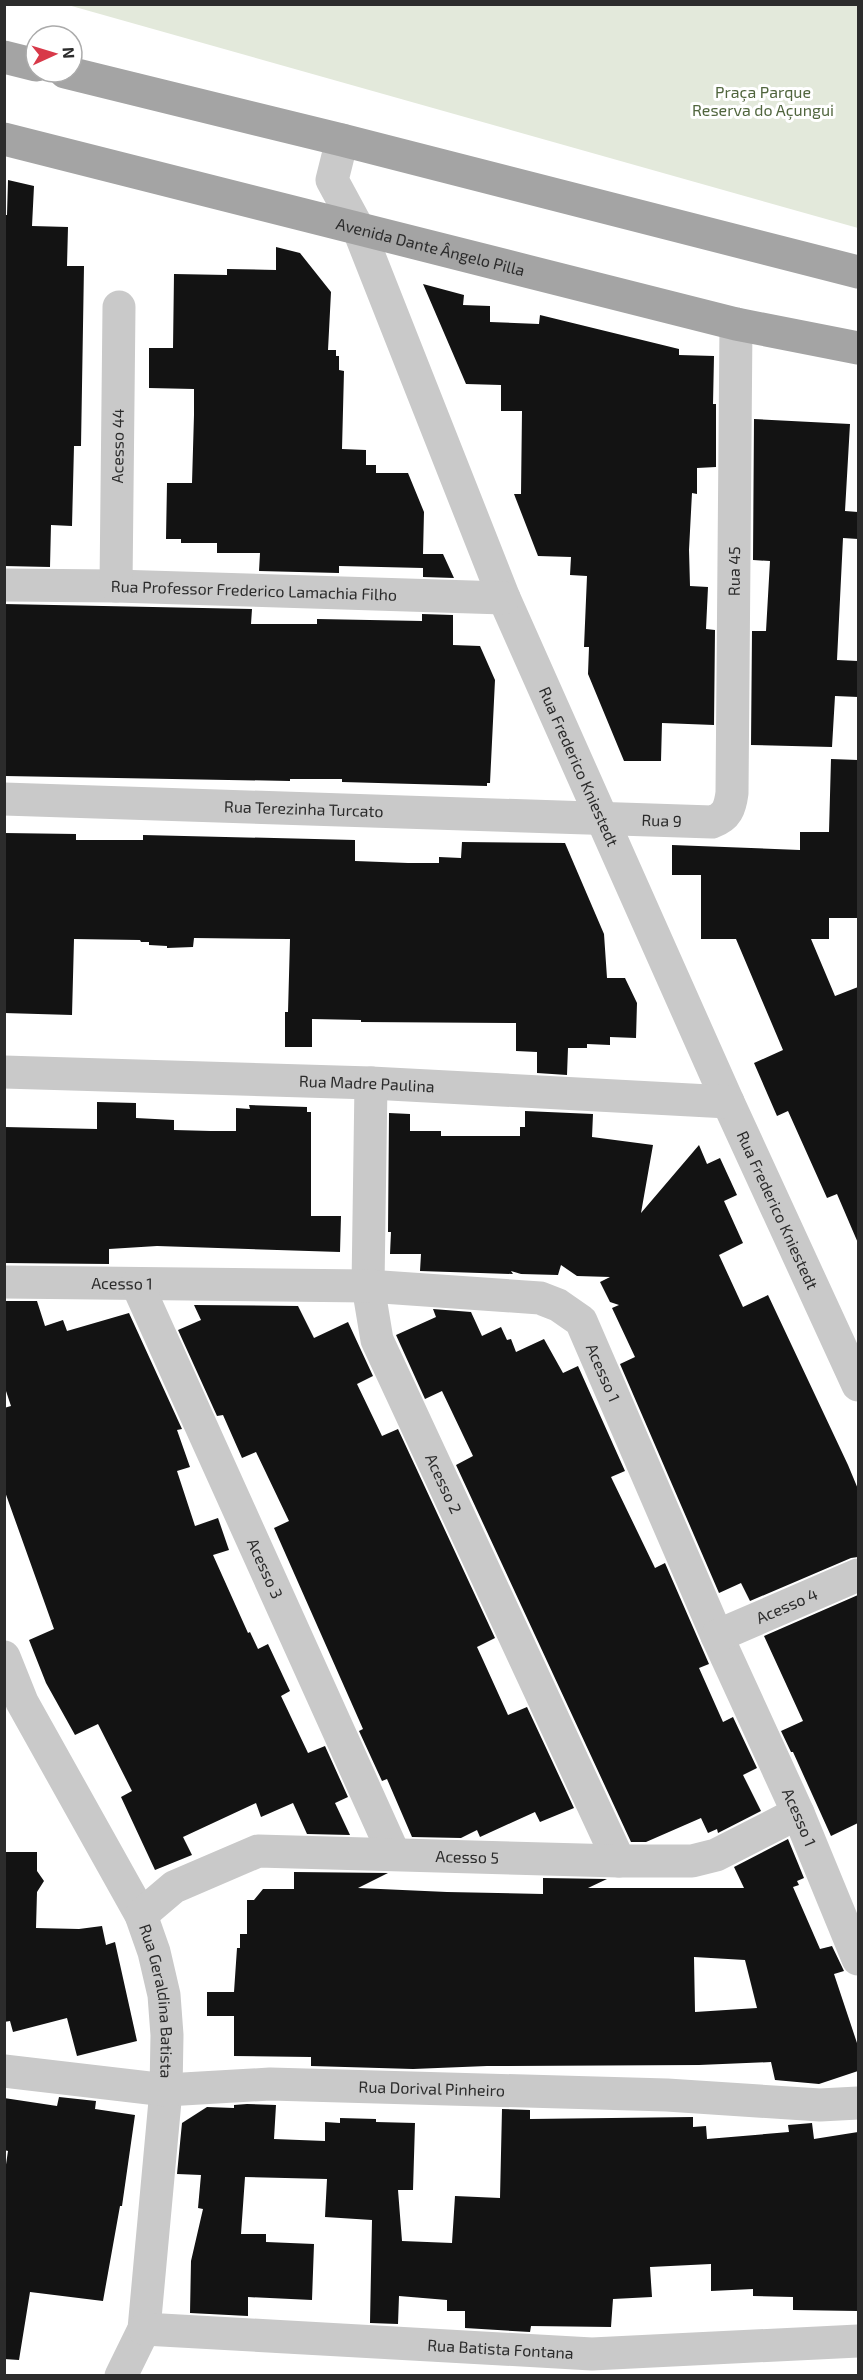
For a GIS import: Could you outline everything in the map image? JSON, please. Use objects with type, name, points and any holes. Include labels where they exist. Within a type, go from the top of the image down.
[{"type":"main road","points":[[4,57],[24,62]]},
{"type":"main road","points":[[84,77],[858,272]]},
{"type":"main road","name":"Avenida Dante Ângelo Pilla","points":[[4,139],[736,324],[858,348]]},
{"type":"street","name":"Rua Frederico Kniestedt","points":[[342,140],[332,180],[358,228],[504,598],[728,1102],[858,1385]]},
{"type":"street","name":"Acesso 44","points":[[116,586],[119,307]]},
{"type":"street","name":"Rua 45","points":[[722,818],[730,808],[732,793],[736,324]]},
{"type":"street","name":"Rua Professor Frederico Lamachia Filho","points":[[4,585],[116,586],[504,598]]},
{"type":"street","name":"Rua Terezinha Turcato","points":[[4,799],[602,818]]},
{"type":"street","name":"Rua 9","points":[[602,818],[712,822],[722,818]]},
{"type":"street","name":"Rua Madre Paulina","points":[[4,1072],[371,1083],[728,1102]]},
{"type":"street","name":"Acesso 2","points":[[371,1083],[368,1286],[377,1340],[619,1861]]},
{"type":"street","name":"Acesso 1","points":[[4,1282],[368,1286],[540,1298],[558,1305],[581,1321],[717,1636],[798,1813],[858,1959]]},
{"type":"street","name":"Acesso 3","points":[[137,1284],[394,1854]]},
{"type":"street","name":"Acesso 4","points":[[717,1636],[858,1575]]},
{"type":"street","name":"Rua Geraldina Batista","points":[[4,1657],[22,1702],[141,1915],[154,1952],[164,1995],[166,2090],[144,2329],[121,2376]]},
{"type":"street","name":"Acesso 5","points":[[141,1915],[174,1887],[258,1851],[619,1861],[692,1860],[716,1855],[798,1813]]},
{"type":"street","name":"Rua Dorival Pinheiro","points":[[4,2072],[166,2090],[270,2084],[667,2096],[820,2105],[858,2103]]},
{"type":"street","name":"Rua Batista Fontana","points":[[144,2329],[592,2354],[858,2341]]},
{"type":"green space","name":"Praça Parque Reserva do Açungui","points":[[68,5],[858,5],[858,228]]},
{"type":"building","points":[[8,180],[34,186],[32,226],[68,227],[67,266],[84,266],[81,446],[74,446],[72,526],[51,525],[50,567],[4,566],[4,215],[7,215]]},
{"type":"building","points":[[276,247],[300,253],[331,292],[328,350],[336,350],[336,356],[339,356],[339,370],[344,371],[342,449],[366,450],[366,465],[376,465],[376,473],[408,473],[424,512],[423,554],[443,554],[454,578],[423,577],[423,568],[339,566],[339,573],[259,571],[260,553],[217,553],[217,543],[181,543],[181,539],[166,539],[167,483],[192,483],[194,389],[149,388],[149,348],[173,348],[174,274],[227,275],[227,269],[276,270]]},
{"type":"building","points":[[423,284],[464,295],[463,305],[490,306],[490,322],[539,324],[540,315],[679,349],[679,355],[714,356],[713,404],[716,404],[716,467],[697,468],[697,494],[692,493],[689,550],[690,586],[708,587],[706,629],[715,630],[714,725],[662,723],[661,761],[624,761],[588,674],[589,647],[584,647],[587,576],[570,575],[571,557],[538,556],[514,494],[521,494],[522,411],[501,411],[501,385],[466,384]]},
{"type":"building","points":[[754,419],[850,424],[845,511],[858,512],[858,539],[843,538],[837,660],[858,661],[858,697],[835,696],[832,747],[751,745],[752,631],[766,631],[770,561],[753,560]]},
{"type":"building","points":[[4,604],[252,609],[251,624],[317,624],[317,619],[422,621],[422,614],[453,615],[453,645],[480,646],[495,680],[490,783],[487,783],[487,786],[342,782],[342,779],[290,779],[290,781],[5,776]]},
{"type":"building","points":[[831,759],[858,760],[858,918],[829,918],[829,939],[811,939],[835,996],[858,987],[858,1243],[837,1194],[827,1198],[788,1111],[777,1116],[754,1063],[783,1050],[736,939],[701,939],[701,875],[672,875],[672,845],[800,850],[800,832],[829,832]]},
{"type":"building","points":[[4,833],[76,834],[76,840],[143,840],[143,835],[355,840],[355,861],[408,863],[439,863],[439,857],[461,858],[462,842],[565,843],[604,934],[607,978],[625,978],[637,1003],[636,1038],[610,1037],[610,1045],[587,1044],[587,1048],[568,1048],[567,1075],[537,1073],[537,1052],[516,1051],[516,1023],[361,1022],[361,1020],[312,1019],[312,1047],[285,1047],[290,939],[194,938],[193,947],[167,948],[167,946],[149,945],[149,942],[140,940],[74,939],[72,1015],[4,1013]]},
{"type":"building","points":[[97,1102],[136,1103],[136,1118],[174,1120],[174,1130],[211,1131],[236,1131],[236,1108],[250,1109],[249,1105],[307,1107],[307,1112],[311,1112],[311,1216],[341,1216],[340,1252],[157,1246],[109,1249],[109,1264],[4,1263],[4,1127],[97,1129]]},
{"type":"building","points":[[525,1111],[593,1114],[592,1137],[653,1145],[641,1213],[699,1145],[707,1164],[720,1158],[737,1195],[724,1201],[743,1243],[719,1255],[743,1307],[768,1295],[848,1465],[858,1489],[858,1557],[750,1601],[741,1583],[719,1593],[620,1364],[635,1357],[612,1308],[619,1305],[610,1302],[600,1282],[610,1277],[577,1276],[561,1265],[558,1275],[521,1274],[511,1271],[513,1274],[420,1271],[421,1254],[390,1254],[391,1232],[388,1232],[389,1113],[410,1114],[410,1131],[441,1131],[441,1136],[520,1136],[520,1127],[525,1127]]},
{"type":"building","points":[[4,1301],[37,1301],[45,1326],[63,1320],[67,1331],[129,1313],[182,1429],[177,1430],[190,1467],[177,1471],[195,1526],[218,1518],[229,1550],[213,1555],[248,1633],[250,1632],[258,1649],[268,1644],[290,1691],[281,1696],[308,1753],[325,1746],[348,1797],[335,1803],[350,1835],[307,1834],[293,1803],[261,1817],[256,1803],[183,1837],[192,1855],[155,1870],[121,1797],[132,1791],[98,1724],[75,1735],[46,1683],[29,1640],[54,1629],[4,1489],[4,1408],[11,1406],[4,1385]]},
{"type":"building","points":[[194,1305],[298,1306],[314,1338],[348,1322],[373,1376],[357,1384],[382,1436],[398,1429],[495,1638],[477,1647],[508,1715],[527,1707],[574,1808],[540,1822],[535,1812],[480,1837],[477,1830],[461,1838],[412,1837],[387,1779],[382,1781],[359,1731],[363,1729],[274,1528],[289,1521],[256,1452],[242,1458],[223,1415],[217,1416],[178,1330],[201,1320]]},
{"type":"building","points":[[433,1309],[471,1312],[482,1336],[501,1327],[507,1340],[511,1339],[516,1352],[544,1339],[563,1373],[578,1366],[625,1471],[611,1477],[655,1568],[665,1563],[709,1664],[699,1668],[723,1722],[733,1717],[757,1768],[743,1775],[761,1811],[718,1833],[717,1829],[708,1833],[701,1818],[646,1842],[631,1842],[456,1465],[473,1456],[442,1391],[425,1399],[396,1335],[436,1317]]},
{"type":"building","points":[[858,1595],[858,1823],[831,1836],[793,1752],[781,1731],[803,1721],[764,1636]]},
{"type":"building","points":[[788,1839],[804,1878],[797,1881],[799,1885],[793,1887],[820,1949],[832,1946],[844,1971],[834,1974],[858,2046],[858,2071],[819,2084],[775,2080],[771,2062],[413,2069],[311,2066],[311,2057],[234,2056],[234,2016],[207,2016],[207,1992],[234,1992],[240,1934],[247,1934],[247,1900],[254,1900],[263,1889],[294,1889],[294,1872],[388,1873],[358,1888],[543,1894],[543,1878],[607,1879],[588,1888],[744,1888],[734,1867]],"holes":[[[694,1957],[745,1960],[757,2008],[695,2012]]]},
{"type":"building","points":[[4,1852],[37,1852],[37,1871],[44,1881],[37,1892],[36,1928],[79,1929],[102,1926],[106,1945],[115,1942],[137,2041],[77,2056],[67,2018],[13,2032],[10,2021],[4,2022]]},
{"type":"building","points":[[59,2097],[96,2101],[95,2109],[135,2115],[122,2206],[120,2206],[103,2301],[30,2292],[19,2360],[4,2359],[4,2178],[8,2151],[4,2150],[4,2098],[57,2106]]},
{"type":"building","points":[[234,2105],[276,2105],[274,2139],[325,2141],[325,2122],[340,2123],[340,2118],[415,2123],[413,2190],[398,2190],[402,2241],[452,2243],[455,2196],[500,2198],[502,2109],[530,2110],[530,2119],[693,2117],[693,2127],[706,2126],[707,2139],[789,2132],[788,2125],[812,2123],[814,2139],[858,2132],[858,2311],[793,2310],[793,2297],[753,2296],[753,2289],[711,2291],[711,2264],[650,2267],[652,2297],[613,2299],[611,2327],[531,2326],[530,2332],[465,2328],[465,2311],[447,2311],[447,2300],[399,2296],[398,2324],[370,2323],[372,2220],[325,2217],[327,2179],[245,2177],[241,2234],[266,2234],[266,2242],[314,2244],[312,2300],[248,2297],[248,2316],[190,2313],[191,2261],[203,2209],[198,2208],[201,2175],[177,2174],[182,2123],[207,2107],[234,2108]]}]
